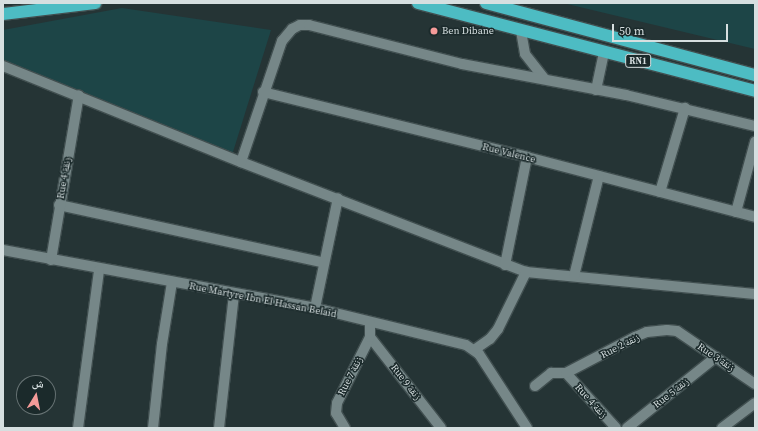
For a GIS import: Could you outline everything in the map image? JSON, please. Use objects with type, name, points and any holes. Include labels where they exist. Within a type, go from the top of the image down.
[{"type":"highway","points":[[3,14],[95,3]]},
{"type":"highway","name":"RN1","points":[[418,3],[755,91]]},
{"type":"highway","name":"RN1","points":[[486,3],[755,75]]},
{"type":"street","points":[[240,162],[263,92],[286,34],[300,25],[308,25],[462,64],[544,78],[685,108],[755,126]]},
{"type":"street","points":[[521,31],[525,54],[544,78]]},
{"type":"street","points":[[596,90],[604,52]]},
{"type":"street","points":[[3,67],[80,95],[240,162],[338,198],[526,272],[755,294]]},
{"type":"street","name":"Rue Valence","points":[[263,92],[527,157],[755,217]]},
{"type":"street","name":"Rue 4 زنقة","points":[[51,260],[59,205],[80,95]]},
{"type":"street","points":[[660,192],[685,108]]},
{"type":"street","points":[[736,212],[755,142]]},
{"type":"street","points":[[505,265],[527,157]]},
{"type":"street","points":[[574,276],[599,176]]},
{"type":"street","points":[[315,308],[338,198]]},
{"type":"street","points":[[59,205],[324,263]]},
{"type":"street","name":"Rue Martyre Ibn El Hassan Belaid","points":[[3,250],[99,270],[315,308],[370,323],[452,341],[474,350]]},
{"type":"street","points":[[78,428],[99,270]]},
{"type":"street","points":[[526,272],[498,329],[490,339],[474,350],[527,428]]},
{"type":"street","points":[[152,428],[162,344],[172,282]]},
{"type":"street","points":[[220,428],[234,294]]},
{"type":"street","name":"Rue 7 زنقة","points":[[345,428],[336,413],[337,403],[370,337],[370,323]]},
{"type":"street","name":"Rue 3 زنقة","points":[[677,331],[755,384]]},
{"type":"street","name":"Rue 2 زنقة","points":[[535,386],[551,373],[566,373],[647,332],[677,331]]},
{"type":"street","name":"Rue 9 زنقة","points":[[370,337],[441,428]]},
{"type":"street","name":"Rue 5 زنقة","points":[[627,428],[716,357]]},
{"type":"street","name":"Rue 4 زنقة","points":[[566,373],[616,428]]},
{"type":"street","points":[[722,428],[755,403]]},
{"type":"shaded area","points":[[563,3],[755,3],[755,49]]},
{"type":"shaded area","points":[[122,8],[271,30],[232,155],[3,66],[3,30]]},
{"type":"place","name":"Ben Dibane","points":[[434,31]]}]
